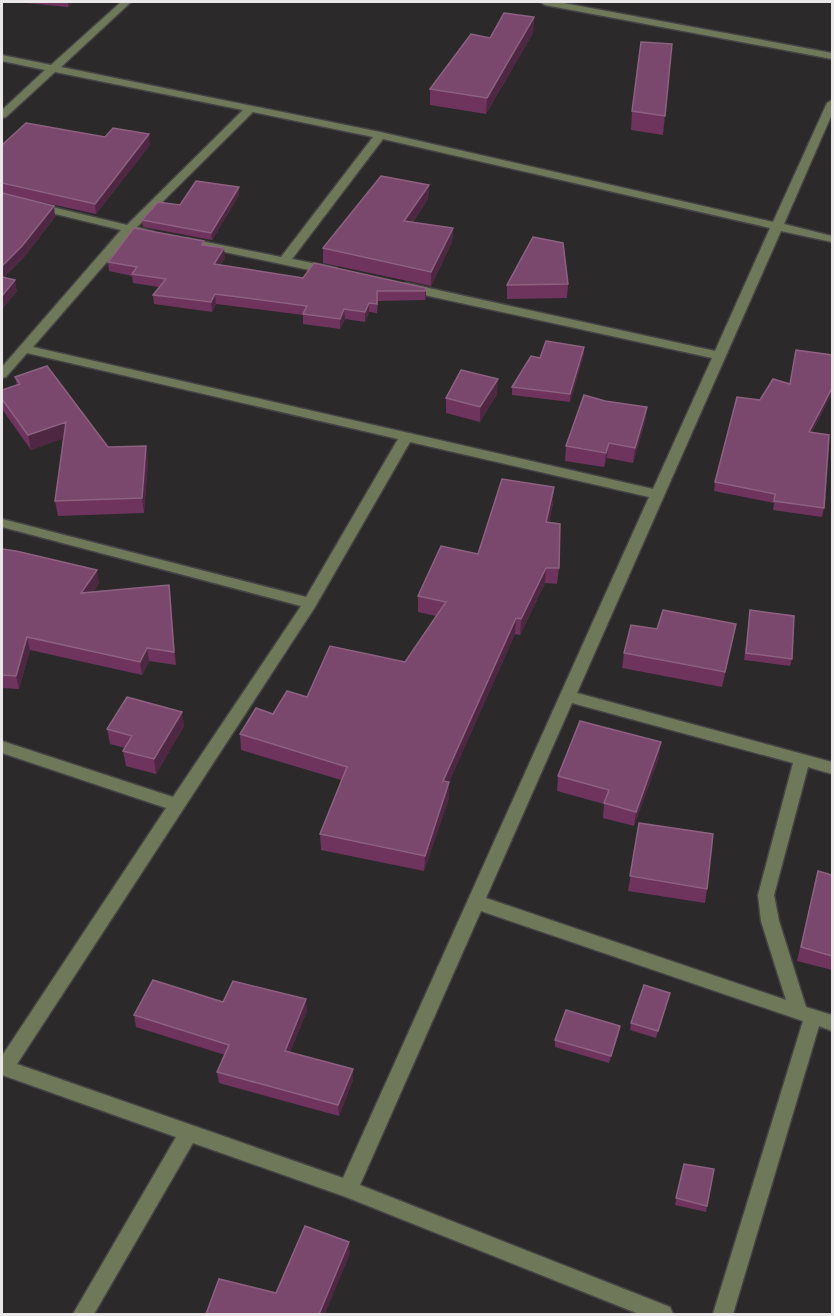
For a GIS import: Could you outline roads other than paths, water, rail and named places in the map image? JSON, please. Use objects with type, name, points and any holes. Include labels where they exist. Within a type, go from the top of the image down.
[{"type":"street","points":[[2,115],[126,2]]},
{"type":"street","points":[[545,2],[832,56]]},
{"type":"street","points":[[2,58],[380,135],[832,239]]},
{"type":"street","points":[[348,1189],[832,108]]},
{"type":"street","points":[[2,374],[128,230],[249,110]]},
{"type":"street","points":[[285,260],[380,135]]},
{"type":"street","points":[[2,198],[128,230],[342,273]]},
{"type":"street","points":[[399,285],[720,356]]},
{"type":"street","points":[[26,349],[658,495]]},
{"type":"street","points":[[406,437],[310,603],[3,1067],[348,1189],[663,1314]]},
{"type":"street","points":[[2,523],[310,603]]},
{"type":"street","points":[[568,696],[832,768]]},
{"type":"street","points":[[2,747],[177,805]]},
{"type":"street","points":[[723,1314],[806,1015],[770,921],[765,895],[802,759]]},
{"type":"street","points":[[476,902],[832,1023]]},
{"type":"street","points":[[83,1314],[189,1133]]}]
